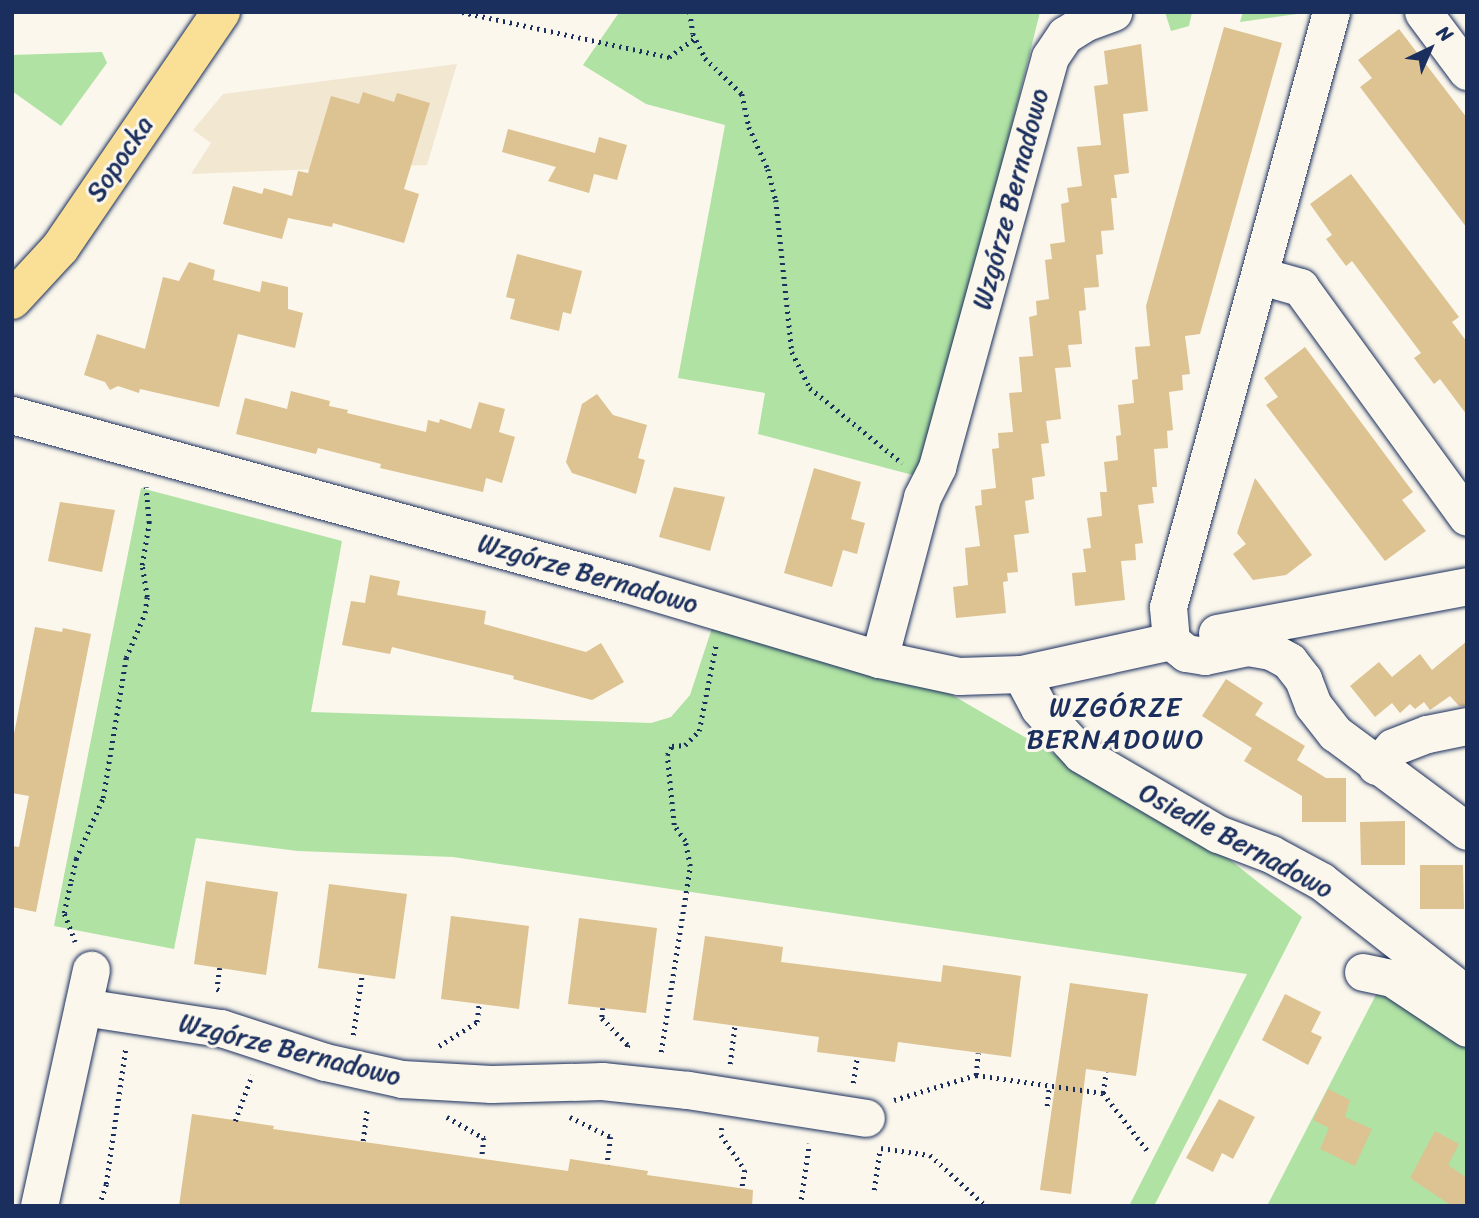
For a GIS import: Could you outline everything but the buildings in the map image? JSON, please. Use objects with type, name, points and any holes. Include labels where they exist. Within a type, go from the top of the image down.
[{"type":"main road","name":"Sopocka","points":[[12,300],[60,248],[221,12]]},
{"type":"street","name":"Wzgórze Bernadowo","points":[[879,659],[922,497],[937,467],[1050,57],[1065,34],[1086,22],[1113,12]]},
{"type":"street","points":[[1331,12],[1261,276],[1168,607],[1171,641],[1186,653],[1205,656],[1248,647],[1271,651],[1289,661],[1303,679],[1313,705],[1335,733],[1467,831]]},
{"type":"street","points":[[1423,12],[1462,56]]},
{"type":"street","points":[[1261,276],[1300,287],[1467,517]]},
{"type":"street","name":"Wzgórze Bernadowo","points":[[12,415],[146,450],[879,659],[959,676],[1021,674],[1171,641],[1467,586]]},
{"type":"street","name":"Osiedle Bernadowo","points":[[1021,674],[1039,708],[1081,754],[1218,834],[1271,854],[1321,881],[1467,995]]},
{"type":"street","points":[[1376,766],[1394,747],[1427,734],[1467,726]]},
{"type":"street","points":[[39,1206],[91,970]]},
{"type":"street","points":[[1363,972],[1392,978],[1467,1028]]},
{"type":"street","name":"Wzgórze Bernadowo","points":[[82,1007],[221,1028],[348,1067],[402,1079],[491,1084],[570,1082],[638,1085],[814,1110],[879,1126]]},
{"type":"path","points":[[462,12],[669,57],[695,38]]},
{"type":"path","points":[[690,12],[695,38],[705,58],[742,94],[749,127],[768,169],[776,200],[792,352],[810,388],[906,466],[922,497]]},
{"type":"path","points":[[91,970],[70,933],[64,913],[76,859],[103,798],[126,659],[145,613],[147,597],[142,565],[149,523],[146,450]]},
{"type":"path","points":[[638,1085],[690,866],[685,841],[674,825],[667,755],[671,746],[685,745],[699,731],[710,667],[725,613]]},
{"type":"path","points":[[348,1067],[362,975]]},
{"type":"path","points":[[479,1004],[477,1023],[438,1046],[436,1111],[484,1138],[482,1158]]},
{"type":"path","points":[[603,1008],[602,1018],[628,1045],[638,1085]]},
{"type":"path","points":[[99,1206],[106,1184],[130,1014]]},
{"type":"path","points":[[235,1121],[237,1108],[256,1065],[259,1040]]},
{"type":"path","points":[[976,1075],[978,1053]]},
{"type":"path","points":[[1103,1093],[1106,1072]]},
{"type":"path","points":[[879,1126],[976,1075],[1103,1093],[1147,1150]]},
{"type":"path","points":[[570,1082],[564,1114],[611,1138],[607,1165]]},
{"type":"path","points":[[1047,1106],[1049,1086]]},
{"type":"path","points":[[728,1096],[721,1135],[745,1170],[742,1189]]},
{"type":"path","points":[[800,1206],[814,1110]]},
{"type":"path","points":[[874,1190],[879,1126]]},
{"type":"path","points":[[879,1126],[930,1155],[986,1206]]},
{"type":"shaded area","points":[[457,64],[427,165],[191,174],[211,143],[193,130],[223,94]]},
{"type":"green space","points":[[572,12],[1040,12],[924,478],[758,434],[765,393],[678,378],[725,125],[646,104],[583,65],[618,14]]},
{"type":"green space","points":[[1165,12],[1192,12],[1189,26],[1171,31]]},
{"type":"green space","points":[[1243,12],[1311,12],[1240,22]]},
{"type":"green space","points":[[102,52],[107,63],[61,126],[12,91],[12,55]]},
{"type":"green space","points":[[141,488],[342,541],[311,712],[651,723],[671,717],[690,695],[713,625],[940,688],[1214,847],[1302,917],[1154,1206],[1129,1206],[1247,974],[453,857],[298,851],[196,838],[174,949],[54,926]]},
{"type":"green space","points":[[1381,985],[1467,1043],[1467,1206],[1267,1206]]},
{"type":"district","name":"WZGÓRZE BERNADOWO","points":[[1116,723]]}]
